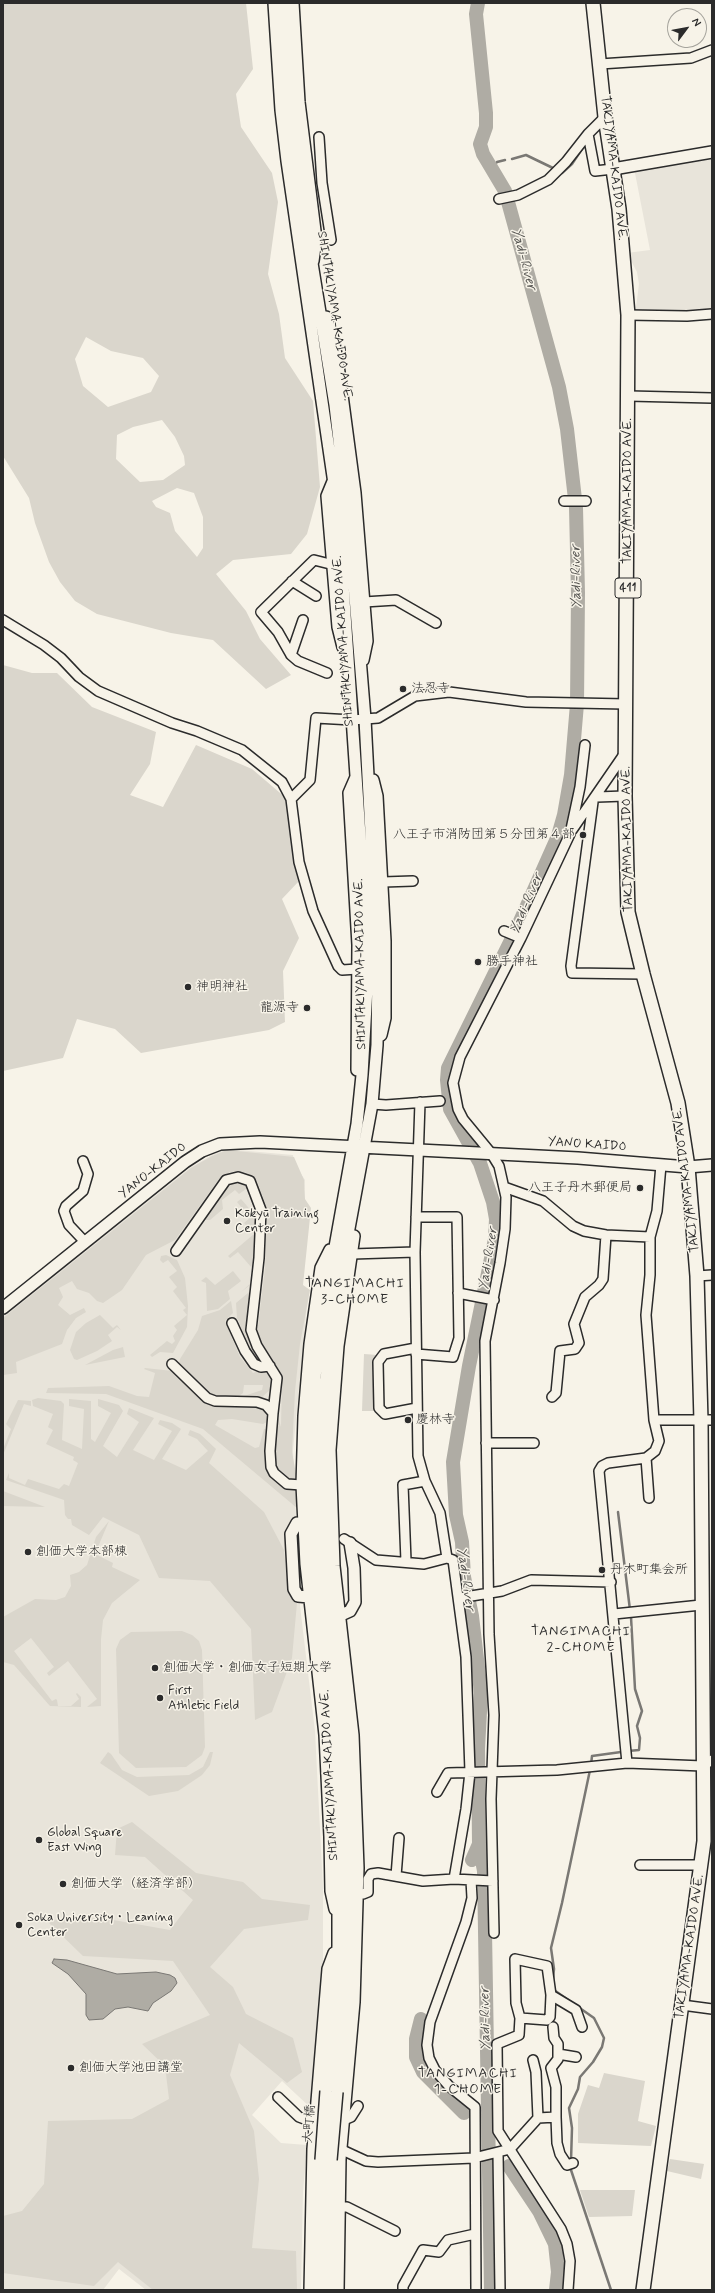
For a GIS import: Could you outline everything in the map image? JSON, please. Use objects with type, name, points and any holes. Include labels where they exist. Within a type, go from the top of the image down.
[{"type":"highway","name":"TAKIYAMA-KAIDO AVE.","points":[[593,3],[605,117],[626,276],[628,315],[627,751],[625,796],[628,912],[678,1103],[688,1167],[707,1421],[701,1605],[707,1763],[704,1842],[643,2290]]},
{"type":"main road","name":"SHINTAKIYAMA-KAIDO AVE.","points":[[274,3],[281,110],[288,168],[334,478],[345,587],[349,677],[364,869],[367,944],[364,1055],[352,1148],[335,1242],[315,1377],[311,1484],[319,1602],[334,1737],[338,1825],[338,1946],[332,2091]]},
{"type":"main road","name":"SHINTAKIYAMA-KAIDO AVE.","points":[[284,3],[292,118],[312,266],[344,472],[365,719],[377,942],[377,1045],[372,1104],[333,1315],[322,1415],[326,1570],[341,1702],[348,1817],[347,1945],[343,2024],[332,2091]]},
{"type":"main road","points":[[292,3],[299,102],[316,239],[312,266]]},
{"type":"main road","points":[[613,169],[712,152]]},
{"type":"main road","points":[[315,286],[333,339],[338,365],[355,493],[367,645],[361,665]]},
{"type":"main road","points":[[334,478],[327,496],[334,565],[338,627],[349,677]]},
{"type":"main road","points":[[367,752],[377,796],[383,882],[386,959],[385,1018],[377,1045]]},
{"type":"main road","points":[[356,777],[349,793],[355,872],[358,969],[356,1056],[359,1099]]},
{"type":"main road","name":"YANO-KAIDO","points":[[3,1308],[185,1162],[210,1147],[246,1142],[352,1148]]},
{"type":"main road","points":[[352,1148],[418,1150]]},
{"type":"main road","name":"YANO KAIDO","points":[[418,1150],[487,1153],[688,1167],[712,1165]]},
{"type":"main road","points":[[338,2290],[340,2149],[354,2002],[358,1893],[353,1735],[339,1616],[331,1513],[330,1450],[338,1346],[352,1254],[356,1196]]},
{"type":"main road","points":[[335,1242],[321,1268],[314,1310],[306,1387],[302,1485],[309,1597],[325,1735],[331,1891],[338,1926]]},
{"type":"main road","points":[[297,1523],[291,1534],[294,1589],[298,1596],[309,1597]]},
{"type":"main road","points":[[339,1616],[350,1611],[356,1596],[347,1541]]},
{"type":"main road","points":[[310,2290],[315,2121],[328,1968],[338,1946]]},
{"type":"main road","name":"大町橋","points":[[326,2160],[332,2091]]},
{"type":"main road","points":[[318,2290],[326,2160]]},
{"type":"main road","points":[[326,2160],[329,2290]]},
{"type":"street","points":[[600,64],[691,58],[712,50]]},
{"type":"street","points":[[500,199],[514,196],[548,180],[566,162],[588,134],[605,117]]},
{"type":"street","points":[[588,134],[595,171],[613,169]]},
{"type":"street","points":[[319,137],[325,200],[331,240]]},
{"type":"street","points":[[312,206],[325,200]]},
{"type":"street","points":[[628,315],[687,316],[712,314]]},
{"type":"street","points":[[629,396],[712,398]]},
{"type":"street","points":[[566,501],[584,501]]},
{"type":"street","points":[[328,673],[298,661],[291,655],[278,632],[261,612],[314,560],[334,565]]},
{"type":"street","points":[[292,581],[316,596]]},
{"type":"street","points":[[364,602],[396,600],[436,623]]},
{"type":"street","points":[[3,620],[44,645],[61,658],[79,677],[98,691],[172,724],[197,731],[242,750],[282,782],[291,799],[299,862],[313,911],[338,966],[342,970],[358,969]]},
{"type":"street","points":[[291,655],[303,620]]},
{"type":"street","points":[[291,799],[310,780],[316,718],[352,720],[380,717],[416,696],[449,692],[526,702],[626,704]]},
{"type":"street","points":[[570,834],[580,787],[585,745]]},
{"type":"street","points":[[494,1933],[489,1772],[494,1715],[484,1594],[486,1443],[485,1341],[505,1229],[504,1186],[499,1166],[487,1153],[458,1109],[455,1097],[454,1077],[460,1057],[570,834],[595,800],[627,751]]},
{"type":"street","points":[[595,800],[625,796]]},
{"type":"street","points":[[595,800],[571,966],[572,973],[643,974]]},
{"type":"street","points":[[383,882],[413,881]]},
{"type":"street","points":[[506,932],[519,938]]},
{"type":"street","points":[[372,1104],[386,1105],[440,1101]]},
{"type":"street","points":[[420,1102],[415,1252],[418,1456],[425,1481],[440,1513],[447,1558]]},
{"type":"street","points":[[83,1161],[88,1174],[83,1191],[66,1206],[64,1211],[69,1224],[85,1242]]},
{"type":"street","points":[[627,1763],[611,1582],[599,1471],[602,1466],[608,1463],[646,1458],[655,1451],[659,1441],[654,1420],[646,1315],[650,1274],[650,1237],[657,1211],[661,1165]]},
{"type":"street","points":[[176,1251],[226,1180],[238,1177],[250,1181],[261,1210],[258,1272],[251,1330],[254,1340],[277,1378],[270,1455],[271,1467],[281,1480],[287,1484],[302,1485]]},
{"type":"street","points":[[504,1186],[543,1201],[573,1226],[584,1231],[606,1235],[650,1237]]},
{"type":"street","points":[[416,1217],[457,1217],[458,1293],[458,1338],[453,1357],[416,1351],[384,1354],[378,1362],[379,1408],[385,1414],[417,1408]]},
{"type":"street","points":[[552,1397],[556,1393],[560,1351],[575,1349],[579,1343],[574,1324],[585,1297],[599,1285],[603,1279],[606,1235]]},
{"type":"street","points":[[352,1254],[415,1252]]},
{"type":"street","points":[[697,1276],[712,1275]]},
{"type":"street","points":[[458,1293],[492,1300]]},
{"type":"street","points":[[232,1323],[245,1351],[254,1364],[261,1367],[270,1366]]},
{"type":"street","points":[[172,1364],[207,1398],[215,1401],[257,1402],[266,1405],[273,1413]]},
{"type":"street","points":[[654,1420],[707,1421]]},
{"type":"street","points":[[486,1443],[534,1443]]},
{"type":"street","points":[[646,1458],[649,1498]]},
{"type":"street","points":[[406,1561],[402,1485],[425,1481]]},
{"type":"street","points":[[347,1541],[376,1560],[406,1561],[424,1564],[447,1558],[453,1560],[461,1598],[466,1657],[471,1772],[454,1879]]},
{"type":"street","points":[[461,1598],[484,1594],[531,1580],[611,1582]]},
{"type":"street","points":[[614,1614],[701,1605]]},
{"type":"street","points":[[437,1792],[448,1773],[557,1770],[627,1763],[707,1763]]},
{"type":"street","points":[[396,1876],[399,1838]]},
{"type":"street","points":[[640,1865],[701,1865]]},
{"type":"street","points":[[358,1893],[363,1894],[368,1892],[368,1879],[371,1874],[378,1873],[423,1881],[454,1879],[492,1881]]},
{"type":"street","points":[[473,1880],[472,1898],[466,1922],[430,2022],[427,2045],[435,2070],[449,2086],[475,2107],[477,2158],[475,2234],[476,2290]]},
{"type":"street","points":[[520,2018],[546,2020],[550,2018],[551,1995],[547,1966],[515,1959],[516,2003],[520,2018],[519,2035],[497,2040],[498,2131],[550,2209],[567,2244],[570,2261],[568,2290]]},
{"type":"street","points":[[551,1995],[576,2010],[582,2027]]},
{"type":"street","points":[[682,2004],[712,2009]]},
{"type":"street","points":[[553,2027],[554,2038],[558,2044],[558,2059],[551,2068],[556,2086],[557,2143],[560,2154],[567,2165],[573,2163]]},
{"type":"street","points":[[558,2054],[576,2057]]},
{"type":"street","points":[[313,2149],[340,2149],[366,2161],[378,2162],[477,2158],[510,2149],[538,2118],[536,2072],[533,2060]]},
{"type":"street","points":[[278,2097],[299,2116],[315,2121],[342,2122],[352,2117],[358,2106]]},
{"type":"street","points":[[538,2118],[556,2117]]},
{"type":"street","points":[[497,2153],[500,2290]]},
{"type":"street","points":[[338,2207],[347,2207],[373,2216],[395,2231]]},
{"type":"street","points":[[403,2290],[403,2286],[423,2250],[439,2252],[448,2240],[475,2234]]},
{"type":"shaded area","points":[[3,3],[246,3],[253,69],[236,94],[241,127],[272,173],[278,202],[268,274],[279,314],[285,358],[313,401],[320,487],[307,534],[291,554],[233,560],[216,574],[246,611],[260,639],[291,675],[266,689],[213,640],[171,633],[97,614],[75,601],[60,582],[49,562],[35,523],[29,498],[3,456]],"holes":[[[86,337],[111,351],[143,358],[159,376],[151,392],[108,407],[83,386],[75,359]],[[162,420],[175,437],[184,456],[185,465],[163,480],[140,482],[116,459],[117,435],[133,427]],[[177,488],[194,493],[203,517],[203,548],[197,557],[175,531],[170,513],[156,507],[152,501]]]},
{"type":"shaded area","points":[[712,155],[712,314],[635,315],[639,284],[637,272],[627,253],[650,250],[634,168]]},
{"type":"shaded area","points":[[3,665],[32,673],[57,673],[92,707],[156,732],[150,764],[130,795],[163,807],[196,745],[252,769],[286,798],[299,881],[282,899],[299,938],[283,971],[285,1022],[269,1030],[141,1053],[115,1029],[77,1019],[63,1058],[3,1071]]},
{"type":"shaded area","name":"創価大学・創価女子短期大学","points":[[226,1149],[293,1155],[294,1163],[305,1180],[298,1293],[308,1299],[293,1450],[300,1606],[315,1731],[323,1888],[323,1963],[312,2109],[282,2081],[252,2115],[281,2143],[307,2145],[303,2192],[301,2290],[146,2290],[119,2269],[103,2290],[3,2290],[3,1316],[191,1167]]},
{"type":"shaded area","points":[[227,1150],[294,1157],[304,1180],[305,1199],[311,1208],[303,1285],[310,1290],[300,1344],[295,1391],[292,1452],[296,1474],[294,1481],[289,1480],[277,1469],[274,1462],[278,1417],[281,1427],[282,1376],[261,1344],[257,1334],[265,1269],[267,1208],[257,1181],[247,1173],[239,1171],[230,1172],[219,1179],[175,1240],[146,1255],[122,1290],[103,1303],[97,1301],[89,1293],[77,1289],[72,1281],[59,1288],[63,1297],[58,1305],[70,1315],[84,1308],[86,1312],[76,1318],[67,1330],[62,1344],[16,1362],[17,1373],[3,1375],[3,1318],[191,1168],[212,1156]]},
{"type":"shaded area","points":[[240,1180],[250,1186],[239,1194],[235,1190],[222,1200],[223,1209],[210,1220],[200,1220],[225,1185]]},
{"type":"shaded area","points":[[241,1199],[253,1213],[257,1210],[254,1282],[241,1292],[251,1283],[252,1268],[238,1252],[230,1258],[228,1256],[254,1234],[244,1223],[250,1218],[237,1202]]},
{"type":"shaded area","points":[[166,1255],[177,1260],[185,1278],[188,1306],[187,1327],[173,1353],[160,1352],[152,1357],[150,1355],[167,1341],[172,1344],[175,1341],[173,1336],[177,1330],[174,1326],[187,1315],[183,1310],[186,1308],[173,1291],[177,1287],[169,1277],[177,1271],[168,1260],[163,1263],[160,1260],[161,1256]]},
{"type":"shaded area","points":[[233,1271],[241,1281],[228,1291],[230,1299],[218,1309],[207,1311],[206,1283],[201,1281],[206,1277],[215,1285]]},
{"type":"shaded area","points":[[254,1288],[245,1327],[246,1335],[262,1363],[249,1345],[237,1318],[236,1303]]},
{"type":"shaded area","points":[[231,1301],[233,1313],[225,1321],[240,1357],[253,1373],[260,1370],[270,1374],[271,1377],[271,1389],[262,1397],[244,1396],[262,1390],[263,1385],[244,1385],[243,1393],[239,1396],[211,1395],[205,1392],[179,1363],[198,1330],[202,1316],[220,1310]]},
{"type":"shaded area","points":[[100,1315],[113,1328],[117,1325],[121,1330],[117,1327],[108,1335],[112,1341],[97,1351],[77,1360],[74,1359],[70,1350],[76,1332],[86,1323]]},
{"type":"shaded area","points":[[123,1347],[125,1357],[85,1365],[113,1350]]},
{"type":"shaded area","points":[[364,1354],[378,1355],[376,1411],[362,1411]]},
{"type":"shaded area","points":[[144,1369],[173,1371],[202,1400],[208,1403],[260,1407],[266,1410],[269,1421],[263,1424],[232,1419],[218,1420],[215,1425],[255,1448],[259,1447],[264,1429],[269,1429],[267,1467],[278,1483],[295,1489],[297,1508],[203,1429],[106,1394],[46,1393],[48,1388],[109,1386],[137,1396],[149,1397],[155,1373]]},
{"type":"shaded area","points":[[38,1398],[61,1401],[64,1404],[62,1440],[82,1449],[84,1409],[69,1406],[69,1399],[91,1401],[91,1439],[95,1442],[111,1413],[98,1406],[98,1399],[119,1405],[123,1411],[103,1446],[117,1457],[139,1422],[127,1414],[129,1408],[154,1418],[133,1450],[154,1460],[172,1431],[158,1424],[160,1420],[172,1423],[181,1429],[162,1459],[186,1470],[208,1451],[197,1439],[188,1435],[190,1430],[200,1434],[216,1449],[209,1463],[264,1512],[284,1550],[288,1591],[297,1603],[292,1658],[272,1712],[255,1720],[251,1629],[210,1581],[159,1578],[139,1535],[103,1517],[89,1535],[72,1525],[71,1519],[68,1519],[65,1515],[64,1500],[6,1480],[9,1473],[9,1478],[25,1485],[28,1479],[59,1489],[64,1484],[69,1486],[78,1463],[73,1460],[74,1457],[46,1444],[53,1430],[48,1427],[53,1414],[33,1406],[32,1400]]},
{"type":"shaded area","points":[[18,1400],[31,1401],[31,1406],[24,1404],[3,1455],[3,1449],[11,1429],[6,1424]]},
{"type":"shaded area","points":[[3,1491],[45,1507],[3,1506]]},
{"type":"shaded area","points":[[109,1521],[95,1554],[113,1563],[112,1567],[140,1580],[112,1603],[103,1620],[101,1639],[101,1706],[87,1707],[97,1699],[68,1661],[49,1676],[47,1673],[54,1667],[31,1638],[14,1651],[52,1701],[57,1700],[58,1706],[71,1706],[79,1699],[76,1694],[77,1693],[81,1697],[81,1707],[50,1706],[14,1665],[3,1662],[3,1617],[35,1599],[56,1600],[65,1597],[71,1586],[70,1575],[79,1572],[87,1565],[96,1537]]},
{"type":"shaded area","name":"First Athletic Field","points":[[182,1631],[192,1635],[199,1641],[202,1650],[205,1747],[202,1755],[186,1767],[136,1768],[119,1753],[116,1649],[120,1640],[131,1632]]},
{"type":"shaded area","points":[[108,1752],[122,1770],[137,1777],[189,1775],[203,1767],[210,1752],[213,1752],[210,1765],[202,1775],[178,1791],[149,1796],[100,1763]]},
{"type":"shaded area","points":[[132,1822],[196,1873],[243,1882],[262,1899],[310,1905],[308,1920],[244,1929],[210,1967],[233,1987],[246,2014],[293,2038],[302,2072],[287,2083],[239,2043],[230,2075],[254,2131],[259,2179],[252,2248],[296,2251],[297,2290],[153,2290],[118,2262],[94,2286],[3,2273],[3,2216],[22,2211],[44,2184],[48,2121],[132,2119],[169,2099],[165,2066],[142,2044],[210,2015],[173,1961],[83,1956],[46,1920],[102,1918],[170,1930],[193,1900],[145,1857],[115,1855],[117,1829]]},
{"type":"shaded area","points":[[54,1959],[67,1960],[117,1974],[156,1972],[170,1975],[175,1978],[177,1983],[171,1991],[153,2003],[148,2011],[128,2007],[115,2009],[103,2019],[89,2020],[86,2015],[86,1994],[68,1974],[52,1963]]},
{"type":"shaded area","points":[[604,2073],[645,2081],[638,2121],[656,2126],[651,2146],[578,2143],[578,2114],[588,2085],[599,2088]]},
{"type":"shaded area","points":[[670,2159],[704,2164],[701,2179],[667,2171]]},
{"type":"shaded area","points":[[580,2190],[635,2190],[632,2216],[589,2217]]},
{"type":"waterway","name":"Yadi-River","points":[[472,1860],[479,1844],[478,1749],[481,1693],[472,1616],[464,1577],[462,1542],[456,1515],[453,1462],[469,1366],[495,1239],[496,1219],[493,1202],[480,1163],[450,1109],[447,1080],[448,1068],[517,928],[558,836],[564,815],[571,775],[577,704],[578,593],[576,508],[567,429],[559,387],[505,191],[483,154],[480,144],[486,127],[486,113],[476,14],[478,3]]},
{"type":"waterway","points":[[562,173],[572,164],[582,149]]},
{"type":"waterway","points":[[512,159],[526,155],[555,169]]},
{"type":"waterway","points":[[492,168],[497,162],[505,160]]},
{"type":"waterway","points":[[618,1512],[630,1610]]},
{"type":"waterway","points":[[628,1751],[639,1750],[640,1738],[637,1726],[642,1711],[635,1689],[631,1617]]},
{"type":"waterway","points":[[591,1765],[592,1756],[621,1752]]},
{"type":"waterway","points":[[553,1980],[554,1969],[551,1948],[590,1770]]},
{"type":"waterway","name":"Yadi-River","points":[[479,1844],[484,1871],[491,2290]]},
{"type":"waterway","points":[[554,1987],[554,1990],[594,2018],[604,2038],[602,2047],[593,2062],[580,2077],[578,2089],[569,2108],[572,2128],[571,2161]]},
{"type":"waterway","name":"Yadi-River","points":[[421,2019],[416,2039],[416,2057],[423,2072],[464,2113]]},
{"type":"waterway","name":"Yadi-River","points":[[509,2166],[539,2211],[555,2244],[558,2272],[556,2290]]},
{"type":"waterway","points":[[571,2170],[611,2290]]},
{"type":"place","name":"法忍寺","points":[[403,689]]},
{"type":"place","name":"八王子市消防団第５分団第４部","points":[[583,835]]},
{"type":"place","name":"勝手神社","points":[[478,962]]},
{"type":"place","name":"神明神社","points":[[188,987]]},
{"type":"place","name":"龍源寺","points":[[307,1008]]},
{"type":"place","name":"八王子丹木郵便局","points":[[640,1188]]},
{"type":"place","name":"Kōkyū Training Center","points":[[227,1221]]},
{"type":"place","name":"慶林寺","points":[[408,1420]]},
{"type":"place","name":"創価大学本部棟","points":[[28,1552]]},
{"type":"place","name":"丹木町集会所","points":[[602,1570]]},
{"type":"place","name":"創価大学・創価女子短期大学","points":[[155,1668]]},
{"type":"place","name":"First Athletic Field","points":[[160,1698]]},
{"type":"place","name":"Global Square East Wing","points":[[39,1840]]},
{"type":"place","name":"創価大学（経済学部）","points":[[63,1884]]},
{"type":"place","name":"Soka University・Leaning Center","points":[[19,1925]]},
{"type":"place","name":"創価大学池田講堂","points":[[71,2068]]},
{"type":"district","name":"TANGIMACHI 3-CHOME","points":[[355,1292]]},
{"type":"district","name":"TANGIMACHI 2-CHOME","points":[[581,1640]]},
{"type":"district","name":"TANGIMACHI 1-CHOME","points":[[468,2082]]}]
